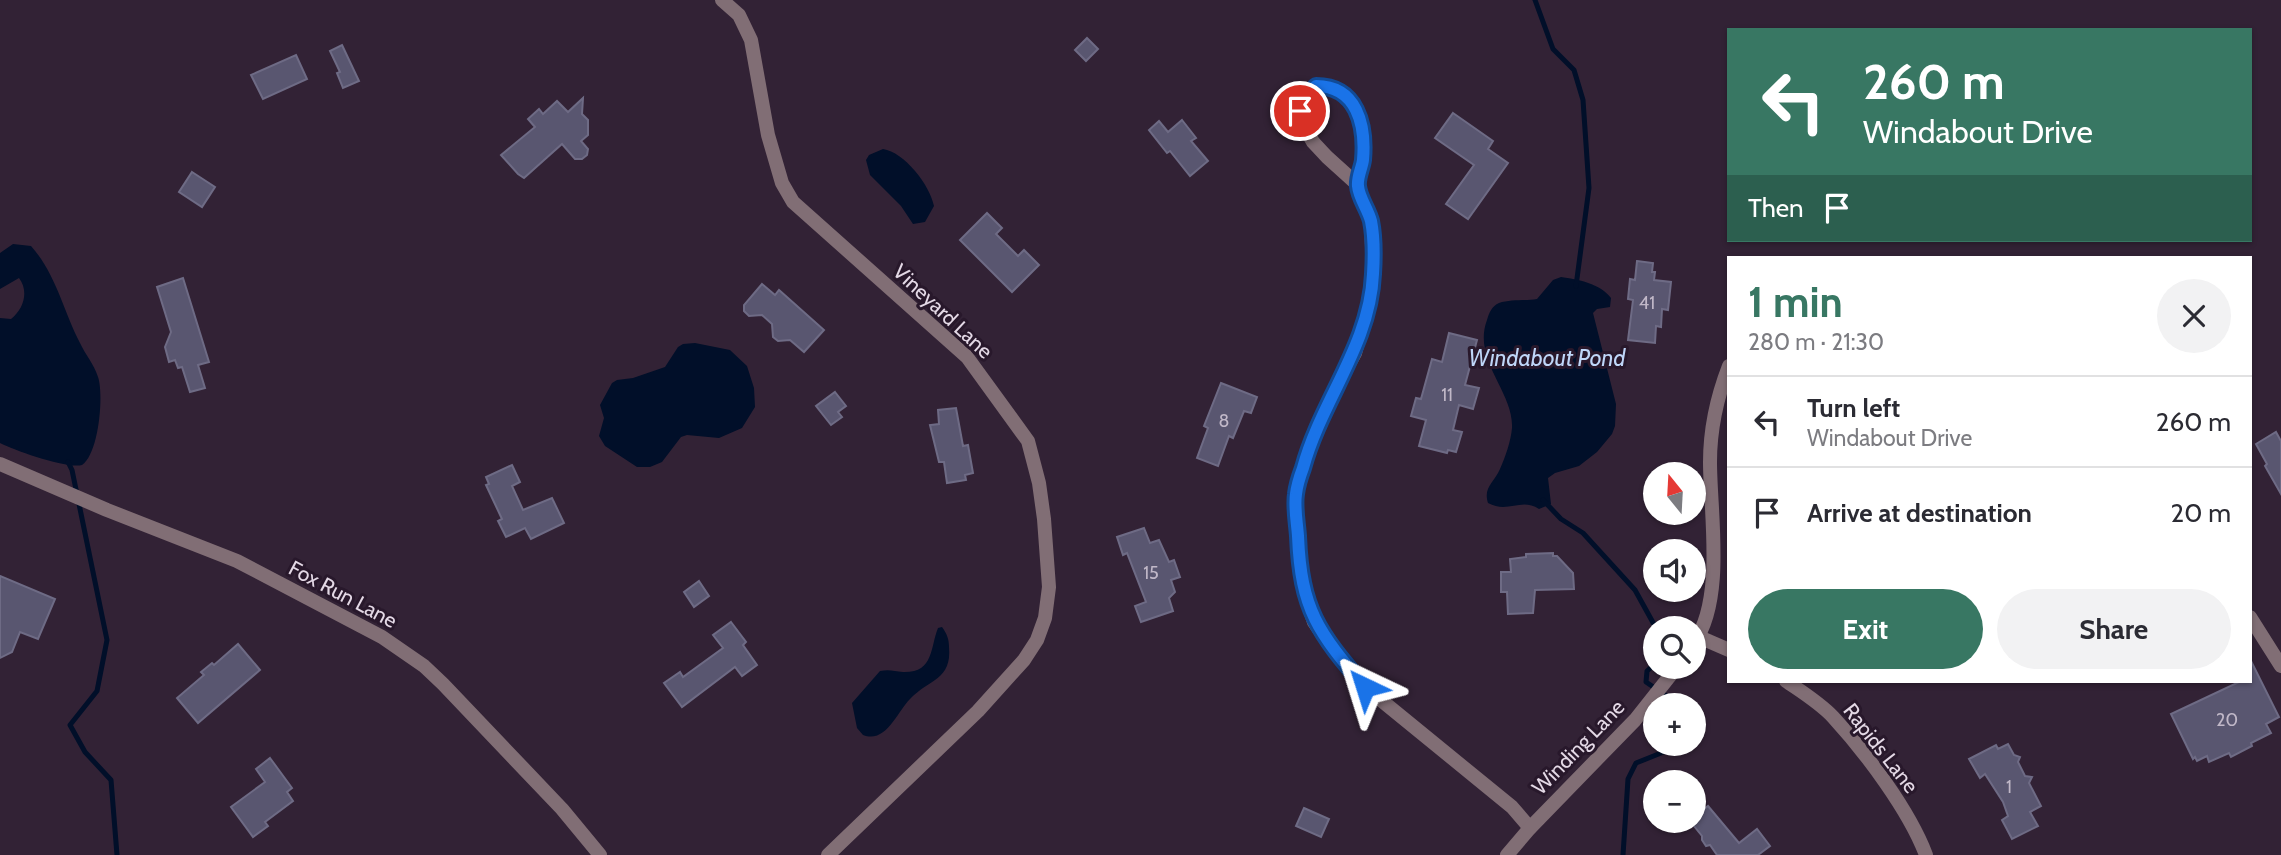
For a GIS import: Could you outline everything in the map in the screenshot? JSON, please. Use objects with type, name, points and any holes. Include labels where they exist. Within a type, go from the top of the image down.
[{"type":"street","name":"Vineyard Lane","points":[[722,0],[739,15],[751,40],[768,135],[782,183],[793,202],[967,357],[1028,441],[1039,483],[1044,519],[1049,587],[1045,618],[1037,640],[1024,660],[978,711],[828,855]]},
{"type":"street","points":[[1358,185],[1363,159],[1361,125],[1356,107],[1342,92],[1330,86],[1316,86],[1305,97],[1300,111],[1304,126],[1327,157],[1358,185],[1371,222],[1373,274],[1367,310],[1355,353],[1331,396],[1308,449],[1296,493],[1299,564],[1304,592],[1314,622],[1334,651],[1365,687],[1512,807],[1530,828]]},
{"type":"street","points":[[1704,616],[1709,602],[1715,550],[1710,460],[1712,427],[1719,392],[1727,371]]},
{"type":"street","name":"Fox Run Lane","points":[[0,464],[237,561],[382,637],[433,675],[562,809],[600,855]]},
{"type":"street","points":[[2252,620],[2281,666]]},
{"type":"street","points":[[1706,643],[1727,649]]},
{"type":"street","name":"Winding Lane","points":[[1507,855],[1668,679]]},
{"type":"street","name":"Rapids Lane","points":[[1789,683],[1832,716],[1892,793],[1918,835],[1926,855]]},
{"type":"water","points":[[883,149],[899,156],[922,180],[934,206],[925,222],[913,224],[901,206],[870,175],[866,160],[869,155]]},
{"type":"water","points":[[13,244],[31,246],[40,257],[98,377],[99,423],[93,449],[82,465],[54,462],[0,443],[0,318],[11,319],[24,300],[24,288],[19,278],[0,289],[0,253]]},
{"type":"water","name":"Windabout Pond","points":[[1561,277],[1595,286],[1611,298],[1610,307],[1597,309],[1593,313],[1616,404],[1615,426],[1597,452],[1579,466],[1555,473],[1548,478],[1551,504],[1539,509],[1526,505],[1495,506],[1488,503],[1487,493],[1504,460],[1512,428],[1507,402],[1485,349],[1487,320],[1497,304],[1537,299],[1553,280]]},
{"type":"water","points":[[695,343],[730,350],[747,366],[754,388],[755,407],[742,428],[719,438],[687,435],[681,437],[662,462],[650,467],[637,467],[605,446],[599,436],[604,418],[600,405],[612,383],[665,367],[678,347]]},
{"type":"water","points":[[942,627],[949,647],[949,658],[943,673],[910,699],[885,731],[871,737],[863,735],[857,728],[852,703],[880,671],[913,671],[926,664],[938,628]]},
{"type":"building","points":[[1087,38],[1098,49],[1086,61],[1075,50]]},
{"type":"building","points":[[342,45],[359,81],[343,88],[337,73],[340,72],[330,51]]},
{"type":"building","points":[[296,55],[307,79],[263,99],[251,75]]},
{"type":"building","points":[[583,98],[582,114],[588,120],[588,135],[581,141],[588,149],[587,155],[582,159],[575,159],[562,144],[524,178],[518,174],[501,155],[535,127],[528,119],[539,109],[543,114],[557,101],[568,112]]},
{"type":"building","points":[[1453,113],[1493,141],[1488,149],[1508,163],[1468,219],[1446,204],[1474,165],[1435,138]]},
{"type":"building","points":[[1182,120],[1196,138],[1191,141],[1208,161],[1190,176],[1149,130],[1159,121],[1168,132]]},
{"type":"building","points":[[192,172],[215,187],[202,207],[179,192]]},
{"type":"building","points":[[987,213],[1002,228],[996,234],[1018,256],[1024,250],[1039,265],[1012,292],[960,240]]},
{"type":"building","points":[[1637,261],[1653,263],[1654,280],[1671,282],[1668,310],[1662,309],[1661,327],[1656,326],[1655,343],[1628,340],[1633,300],[1628,299],[1630,279],[1635,280]]},
{"type":"building","points":[[183,278],[209,362],[198,365],[205,388],[190,392],[182,367],[178,368],[175,360],[169,362],[165,347],[171,332],[157,287]]},
{"type":"building","points":[[762,284],[775,295],[779,290],[824,330],[804,352],[790,340],[778,341],[773,337],[772,324],[762,315],[749,316],[744,311],[744,305]]},
{"type":"building","points":[[1449,333],[1477,340],[1465,385],[1479,388],[1473,409],[1459,405],[1453,430],[1462,432],[1456,452],[1448,450],[1447,453],[1419,446],[1426,420],[1411,416],[1416,398],[1421,399],[1432,359],[1442,362]]},
{"type":"building","points":[[1221,383],[1257,397],[1251,413],[1244,411],[1233,438],[1229,436],[1218,466],[1197,458],[1208,428],[1204,426]]},
{"type":"building","points":[[835,392],[846,406],[838,412],[842,417],[831,425],[816,406]]},
{"type":"building","points":[[956,408],[963,446],[968,445],[973,473],[965,475],[966,480],[947,483],[944,462],[939,462],[930,425],[939,424],[938,410]]},
{"type":"building","points":[[2276,432],[2281,441],[2281,494],[2256,444]]},
{"type":"building","points":[[512,465],[520,482],[512,486],[523,510],[552,498],[564,523],[531,539],[525,528],[506,537],[498,521],[502,519],[486,485],[489,484],[486,477]]},
{"type":"building","points":[[1144,528],[1150,543],[1159,540],[1169,562],[1174,560],[1180,577],[1171,580],[1175,592],[1169,598],[1173,611],[1141,622],[1135,606],[1146,602],[1127,553],[1123,555],[1117,537]]},
{"type":"building","points":[[1553,553],[1553,556],[1557,556],[1573,573],[1574,589],[1535,590],[1533,613],[1508,614],[1507,592],[1501,592],[1501,572],[1511,572],[1510,559],[1526,557],[1526,554]]},
{"type":"building","points":[[0,576],[55,599],[38,639],[20,632],[12,652],[0,658]]},
{"type":"building","points":[[699,581],[709,596],[694,607],[684,592]]},
{"type":"building","points":[[731,622],[746,642],[743,645],[757,665],[742,676],[735,667],[682,707],[664,683],[680,672],[683,677],[723,648],[713,635]]},
{"type":"building","points":[[238,644],[260,670],[198,723],[177,698],[204,675],[201,672],[212,663],[214,665]]},
{"type":"building","points":[[2252,663],[2279,717],[2266,724],[2271,733],[2251,743],[2252,746],[2231,757],[2229,753],[2209,762],[2207,756],[2197,761],[2195,757],[2193,759],[2171,714],[2237,683],[2252,683]]},
{"type":"building","points":[[2008,744],[2014,755],[2020,757],[2018,762],[2025,776],[2032,777],[2029,783],[2041,806],[2030,812],[2038,826],[2012,839],[2002,820],[2008,816],[2003,802],[1985,774],[1980,778],[1969,759],[1996,745],[1998,749]]},
{"type":"building","points":[[270,758],[292,788],[287,792],[293,801],[265,822],[268,826],[253,837],[231,807],[265,782],[256,769]]},
{"type":"building","points":[[1708,806],[1739,843],[1757,829],[1770,846],[1758,855],[1717,855],[1710,845],[1706,846],[1700,833],[1706,833]]},
{"type":"building","points":[[1304,808],[1329,819],[1321,837],[1296,826]]},
{"type":"waterway","points":[[1535,0],[1553,49],[1574,70],[1583,100],[1589,188],[1576,286]]},
{"type":"waterway","points":[[68,462],[72,470],[107,640],[97,691],[70,725],[85,752],[111,780],[117,855]]},
{"type":"waterway","points":[[1543,500],[1561,519],[1583,533],[1635,590],[1649,616]]},
{"type":"waterway","points":[[1646,679],[1646,682],[1662,693]]},
{"type":"waterway","points":[[1623,855],[1628,779],[1636,763],[1654,756]]},
{"type":"route","points":[[1300,111],[1305,97],[1316,86],[1330,86],[1342,92],[1356,107],[1361,125],[1363,159],[1358,185],[1371,222],[1373,274],[1367,310],[1355,353],[1331,396],[1308,449],[1296,493],[1299,564],[1304,592],[1314,622],[1334,651],[1365,687]]}]
